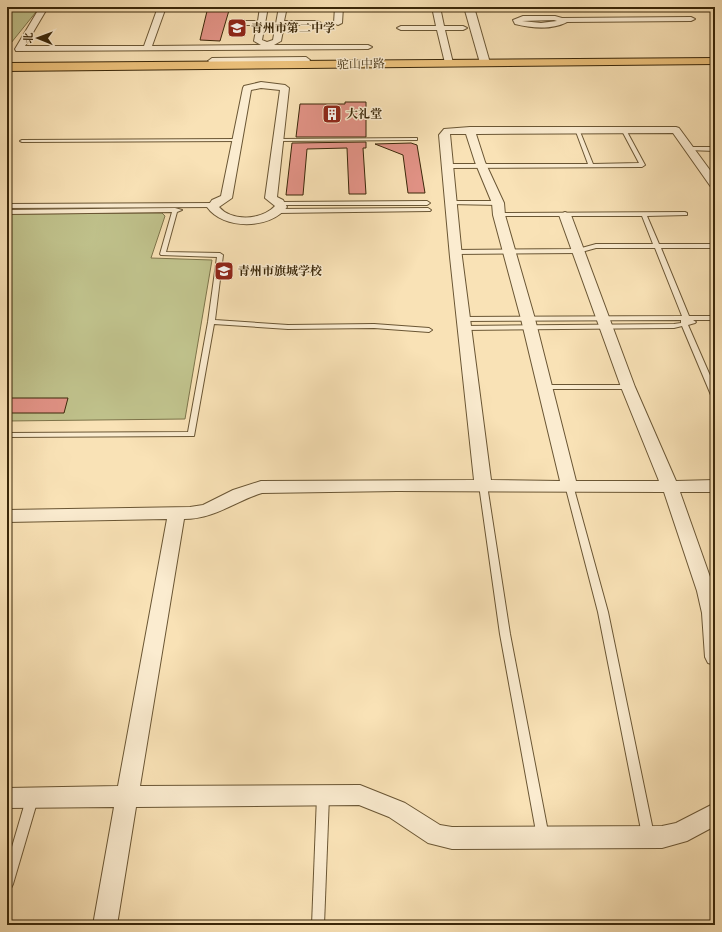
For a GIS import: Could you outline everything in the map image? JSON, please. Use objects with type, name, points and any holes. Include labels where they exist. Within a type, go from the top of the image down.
[{"type":"main road","name":"驼山中路","points":[[8,69],[715,61]]},
{"type":"main road","name":"驼山中路","points":[[8,69],[715,68]]},
{"type":"street","points":[[44,7],[19,49],[267,46],[368,47]]},
{"type":"street","points":[[147,48],[162,7]]},
{"type":"street","points":[[264,7],[258,41],[267,46]]},
{"type":"street","points":[[267,46],[277,41],[283,7]]},
{"type":"street","points":[[338,23],[339,7]]},
{"type":"street","points":[[436,7],[448,63]]},
{"type":"street","points":[[469,7],[485,63]]},
{"type":"street","points":[[561,22],[586,24],[602,22],[604,20],[600,16],[691,19]]},
{"type":"street","points":[[235,23],[261,23]]},
{"type":"street","points":[[280,23],[317,23]]},
{"type":"street","points":[[401,28],[463,28]]},
{"type":"street","points":[[264,61],[267,46]]},
{"type":"street","points":[[212,61],[306,60]]},
{"type":"street","points":[[261,85],[285,88],[271,198],[279,208],[261,219],[240,220],[222,217],[214,207],[226,198],[237,140],[247,88],[261,85]]},
{"type":"street","points":[[484,484],[455,252],[444,135],[447,131],[577,129],[676,130],[715,185]]},
{"type":"street","points":[[470,130],[499,209],[569,485]]},
{"type":"street","points":[[565,215],[628,387],[670,487],[706,590],[711,613],[715,657]]},
{"type":"street","points":[[7,516],[176,514],[206,511],[239,494],[261,488],[484,484],[670,487],[715,486]]},
{"type":"street","points":[[105,925],[128,796],[152,639],[176,514]]},
{"type":"street","points":[[7,798],[323,794],[360,795],[397,810],[436,835],[452,838],[662,837],[678,833],[715,814]]},
{"type":"lane","points":[[577,129],[591,165]]},
{"type":"lane","points":[[447,166],[642,165],[623,129]]},
{"type":"lane","points":[[279,140],[415,139]]},
{"type":"lane","points":[[22,141],[237,140]]},
{"type":"lane","points":[[690,149],[715,149]]},
{"type":"lane","points":[[279,208],[374,203],[427,203]]},
{"type":"lane","points":[[374,203],[374,210]]},
{"type":"lane","points":[[450,203],[565,215],[685,214]]},
{"type":"lane","points":[[7,206],[214,207]]},
{"type":"lane","points":[[7,212],[175,210],[214,207]]},
{"type":"lane","points":[[279,208],[428,210]]},
{"type":"lane","points":[[7,435],[190,434],[211,322],[220,255],[163,254],[175,210]]},
{"type":"lane","points":[[644,215],[686,315],[685,321],[715,395]]},
{"type":"lane","points":[[455,252],[578,251],[596,246],[715,246]]},
{"type":"lane","points":[[464,323],[604,322],[674,326],[685,321],[715,319]]},
{"type":"lane","points":[[211,322],[288,327],[374,326],[429,330]]},
{"type":"lane","points":[[545,387],[628,387]]},
{"type":"lane","points":[[484,484],[505,634],[543,837]]},
{"type":"lane","points":[[569,485],[603,612],[648,838]]},
{"type":"lane","points":[[318,925],[323,794]]},
{"type":"lane","points":[[7,884],[33,798]]},
{"type":"green space","points":[[7,7],[40,7],[11,43],[7,44]]},
{"type":"green space","points":[[162,213],[165,216],[151,258],[212,260],[185,419],[7,421],[7,214]]},
{"type":"building","points":[[208,7],[230,7],[220,41],[200,40]]},
{"type":"building","name":"大礼堂","points":[[345,102],[366,102],[366,137],[296,137],[300,104],[345,104]]},
{"type":"building","points":[[366,142],[366,148],[363,148],[366,194],[349,194],[347,148],[307,149],[303,195],[286,195],[292,143]]},
{"type":"building","points":[[411,143],[417,145],[425,193],[408,193],[403,155],[375,144]]},
{"type":"building","points":[[7,398],[68,398],[64,413],[7,413]]},
{"type":"place","name":"青州市第二中学","points":[[237,28]]},
{"type":"place","name":"大礼堂","points":[[332,114]]},
{"type":"place","name":"青州市旗城学校","points":[[224,271]]}]
